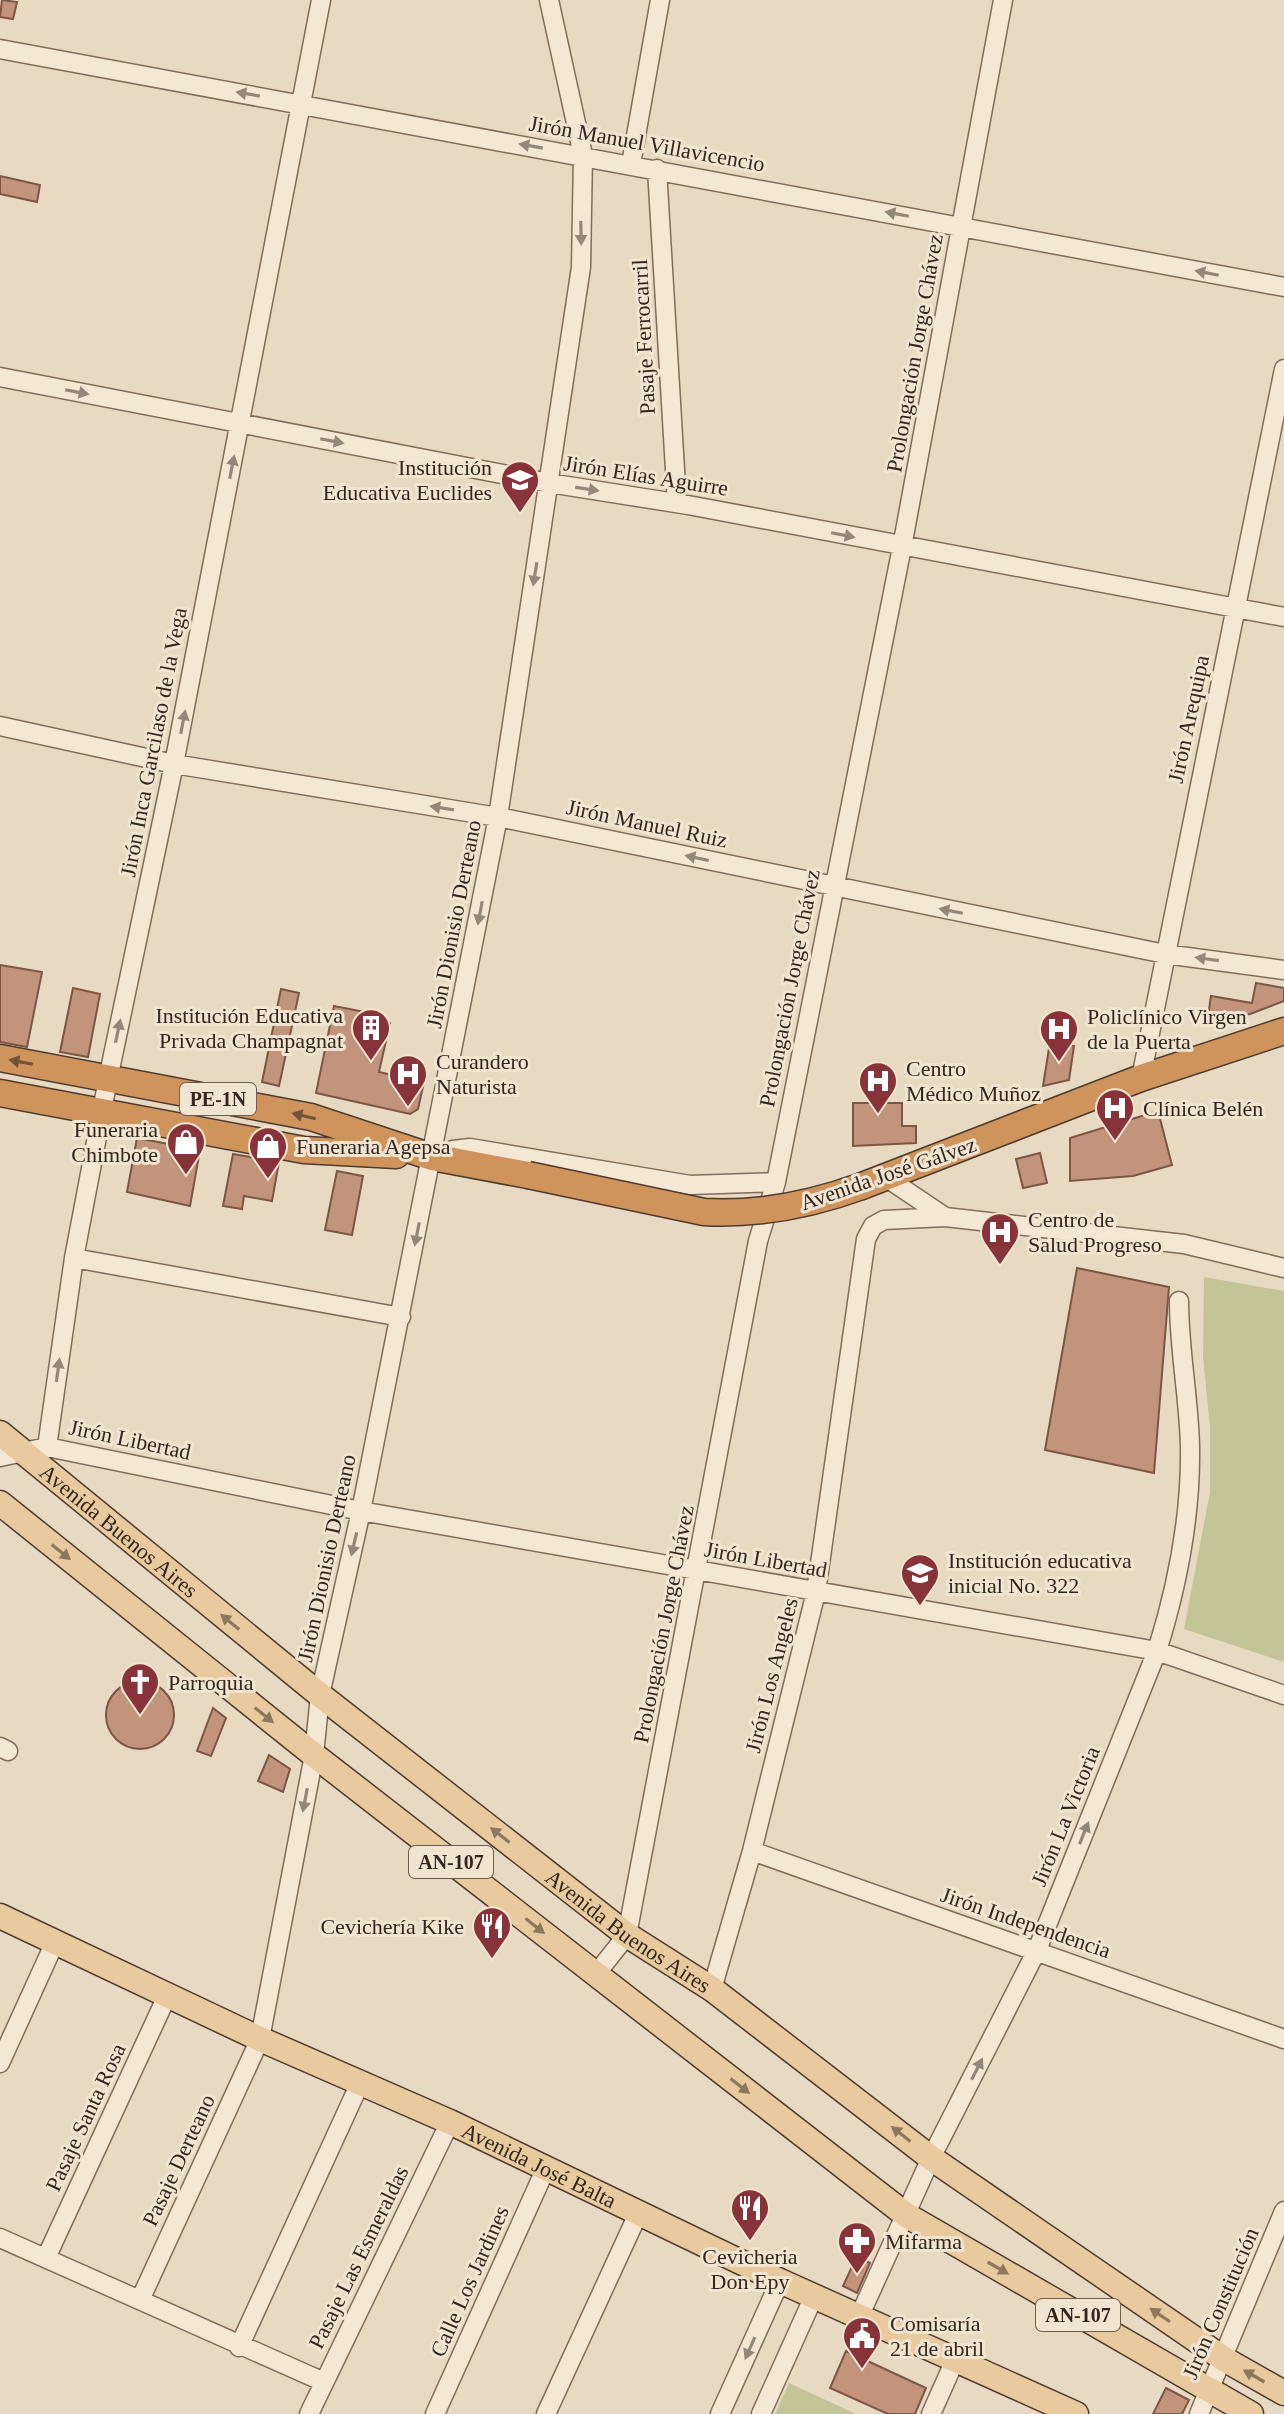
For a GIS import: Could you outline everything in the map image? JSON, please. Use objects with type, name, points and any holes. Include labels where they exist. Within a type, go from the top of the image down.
[{"type":"highway","name":"Avenida José Gálvez","points":[[0,1093],[304,1150],[436,1158],[704,1212],[731,1214],[806,1204],[875,1182],[1141,1078],[1284,1031]]},
{"type":"highway","name":"Avenida José Gálvez","points":[[0,1058],[311,1117],[436,1158]]},
{"type":"main road","name":"Avenida Buenos Aires","points":[[0,1433],[320,1695],[627,1935],[712,1989],[931,2158],[1224,2359],[1284,2393]]},
{"type":"main road","name":"AN-107","points":[[0,1503],[314,1755],[906,2215],[1204,2403],[1251,2414]]},
{"type":"main road","name":"Avenida José Balta","points":[[0,1916],[260,2039],[450,2122],[780,2281],[956,2358],[1040,2406],[1076,2414]]},
{"type":"street","name":"Jirón Inca Garcilaso de la Vega","points":[[23,1452],[74,1258],[241,424],[321,0]]},
{"type":"street","name":"Jirón Dionisio Derteano","points":[[260,2039],[314,1755],[320,1695],[436,1158],[498,817],[581,267],[583,155],[549,0]]},
{"type":"street","points":[[631,164],[660,0]]},
{"type":"street","name":"Prolongación Jorge Chávez","points":[[596,1974],[627,1935],[699,1571],[758,1241],[776,1182],[902,547],[1003,0]]},
{"type":"street","name":"Jirón Manuel Villavicencio","points":[[0,49],[1284,287]]},
{"type":"street","name":"Pasaje Ferrocarril","points":[[657,169],[677,503]]},
{"type":"street","name":"Jirón Arequipa","points":[[1141,1078],[1284,369]]},
{"type":"street","name":"Jirón Elías Aguirre","points":[[0,377],[549,483],[677,503],[1284,617]]},
{"type":"street","name":"Jirón Manuel Ruiz","points":[[0,726],[174,764],[498,817],[1165,954],[1284,970]]},
{"type":"street","points":[[436,1158],[453,1150],[470,1148],[690,1185],[738,1186],[776,1182]]},
{"type":"street","points":[[875,1182],[945,1217],[1184,1244],[1284,1268]]},
{"type":"street","name":"Jirón Los Angeles","points":[[712,1989],[752,1851],[816,1592],[866,1239],[873,1226],[884,1220],[945,1217]]},
{"type":"street","points":[[74,1258],[401,1317]]},
{"type":"street","name":"Jirón La Victoria","points":[[860,2315],[931,2158],[1037,1950],[1157,1651],[1170,1610],[1189,1487],[1190,1446],[1179,1301]]},
{"type":"street","name":"Jirón Libertad","points":[[23,1452],[1157,1651],[1284,1695]]},
{"type":"street","name":"Jirón Independencia","points":[[752,1851],[1284,2039]]},
{"type":"street","points":[[0,2063],[55,1942]]},
{"type":"street","name":"Pasaje Santa Rosa","points":[[46,2258],[167,1996]]},
{"type":"street","name":"Pasaje Derteano","points":[[140,2300],[260,2039]]},
{"type":"street","points":[[239,2347],[360,2083]]},
{"type":"street","name":"Pasaje Las Esmeraldas","points":[[309,2414],[450,2122]]},
{"type":"street","name":"Calle Los Jardines","points":[[435,2414],[546,2168]]},
{"type":"street","name":"Jirón Constitución","points":[[1204,2403],[1284,2211]]},
{"type":"street","points":[[546,2414],[638,2214]]},
{"type":"street","points":[[0,2238],[239,2347],[324,2382]]},
{"type":"street","points":[[720,2414],[780,2281]]},
{"type":"street","points":[[761,2414],[814,2296]]},
{"type":"street","points":[[931,2414],[956,2358]]},
{"type":"green space","points":[[1204,1277],[1284,1291],[1284,1662],[1184,1629],[1210,1492],[1210,1427],[1203,1357]]},
{"type":"green space","points":[[789,2383],[856,2414],[775,2414]]},
{"type":"building","points":[[2,0],[17,2],[13,19],[0,17]]},
{"type":"building","points":[[0,176],[40,185],[37,202],[0,194]]},
{"type":"building","points":[[0,965],[42,972],[27,1047],[0,1042]]},
{"type":"building","points":[[1256,983],[1284,988],[1284,1001],[1250,1014],[1207,1023],[1211,996],[1252,1003]]},
{"type":"building","points":[[73,988],[100,994],[88,1057],[60,1052]]},
{"type":"building","points":[[281,989],[299,993],[279,1086],[262,1082]]},
{"type":"building","points":[[334,1006],[370,1013],[369,1019],[390,1023],[379,1072],[424,1082],[418,1109],[410,1114],[316,1093]]},
{"type":"building","name":"Policlínico Virgen de la Puerta","points":[[1050,1042],[1074,1046],[1069,1080],[1043,1086]]},
{"type":"building","name":"Centro Médico Muñoz","points":[[853,1103],[902,1103],[902,1126],[916,1126],[916,1143],[853,1146]]},
{"type":"building","points":[[1158,1111],[1172,1165],[1133,1176],[1070,1181],[1070,1138]]},
{"type":"building","points":[[137,1138],[200,1150],[190,1206],[127,1192]]},
{"type":"building","points":[[1040,1153],[1047,1183],[1023,1188],[1016,1159]]},
{"type":"building","points":[[233,1154],[279,1162],[272,1201],[244,1196],[242,1209],[223,1206]]},
{"type":"building","points":[[337,1171],[363,1176],[352,1235],[325,1230]]},
{"type":"building","points":[[1077,1268],[1169,1287],[1154,1473],[1045,1450]]},
{"type":"building","name":"Parroquia","points":[[140,1681],[164,1691],[174,1715],[164,1739],[140,1749],[116,1739],[106,1715],[116,1691]]},
{"type":"building","points":[[213,1708],[226,1718],[211,1756],[197,1751]]},
{"type":"building","points":[[269,1755],[290,1769],[283,1792],[258,1781]]},
{"type":"building","name":"Mifarma","points":[[857,2256],[870,2263],[857,2293],[843,2286]]},
{"type":"building","name":"Comisaría 21 de abril","points":[[846,2351],[926,2388],[915,2414],[888,2414],[830,2388]]},
{"type":"building","points":[[1166,2388],[1189,2400],[1182,2414],[1153,2414]]},
{"type":"place","name":"Institución Educativa Euclides","points":[[520,514]]},
{"type":"place","name":"Institución Educativa Privada Champagnat","points":[[371,1062]]},
{"type":"place","name":"Policlínico Virgen de la Puerta","points":[[1059,1063]]},
{"type":"place","name":"Curandero Naturista","points":[[408,1108]]},
{"type":"place","name":"Centro Médico Muñoz","points":[[878,1115]]},
{"type":"place","name":"Clínica Belén","points":[[1115,1142]]},
{"type":"place","name":"Funeraria Chimbote","points":[[186,1176]]},
{"type":"place","name":"Funeraria Agepsa","points":[[268,1180]]},
{"type":"place","name":"Centro de Salud Progreso","points":[[1000,1266]]},
{"type":"place","name":"Institución educativa inicial No. 322","points":[[920,1607]]},
{"type":"place","name":"Parroquia","points":[[140,1716]]},
{"type":"place","name":"Cevichería Kike","points":[[492,1960]]},
{"type":"place","name":"Cevicheria Don Epy","points":[[750,2242]]},
{"type":"place","name":"Mifarma","points":[[857,2275]]},
{"type":"place","name":"Comisaría 21 de abril","points":[[862,2370]]}]
